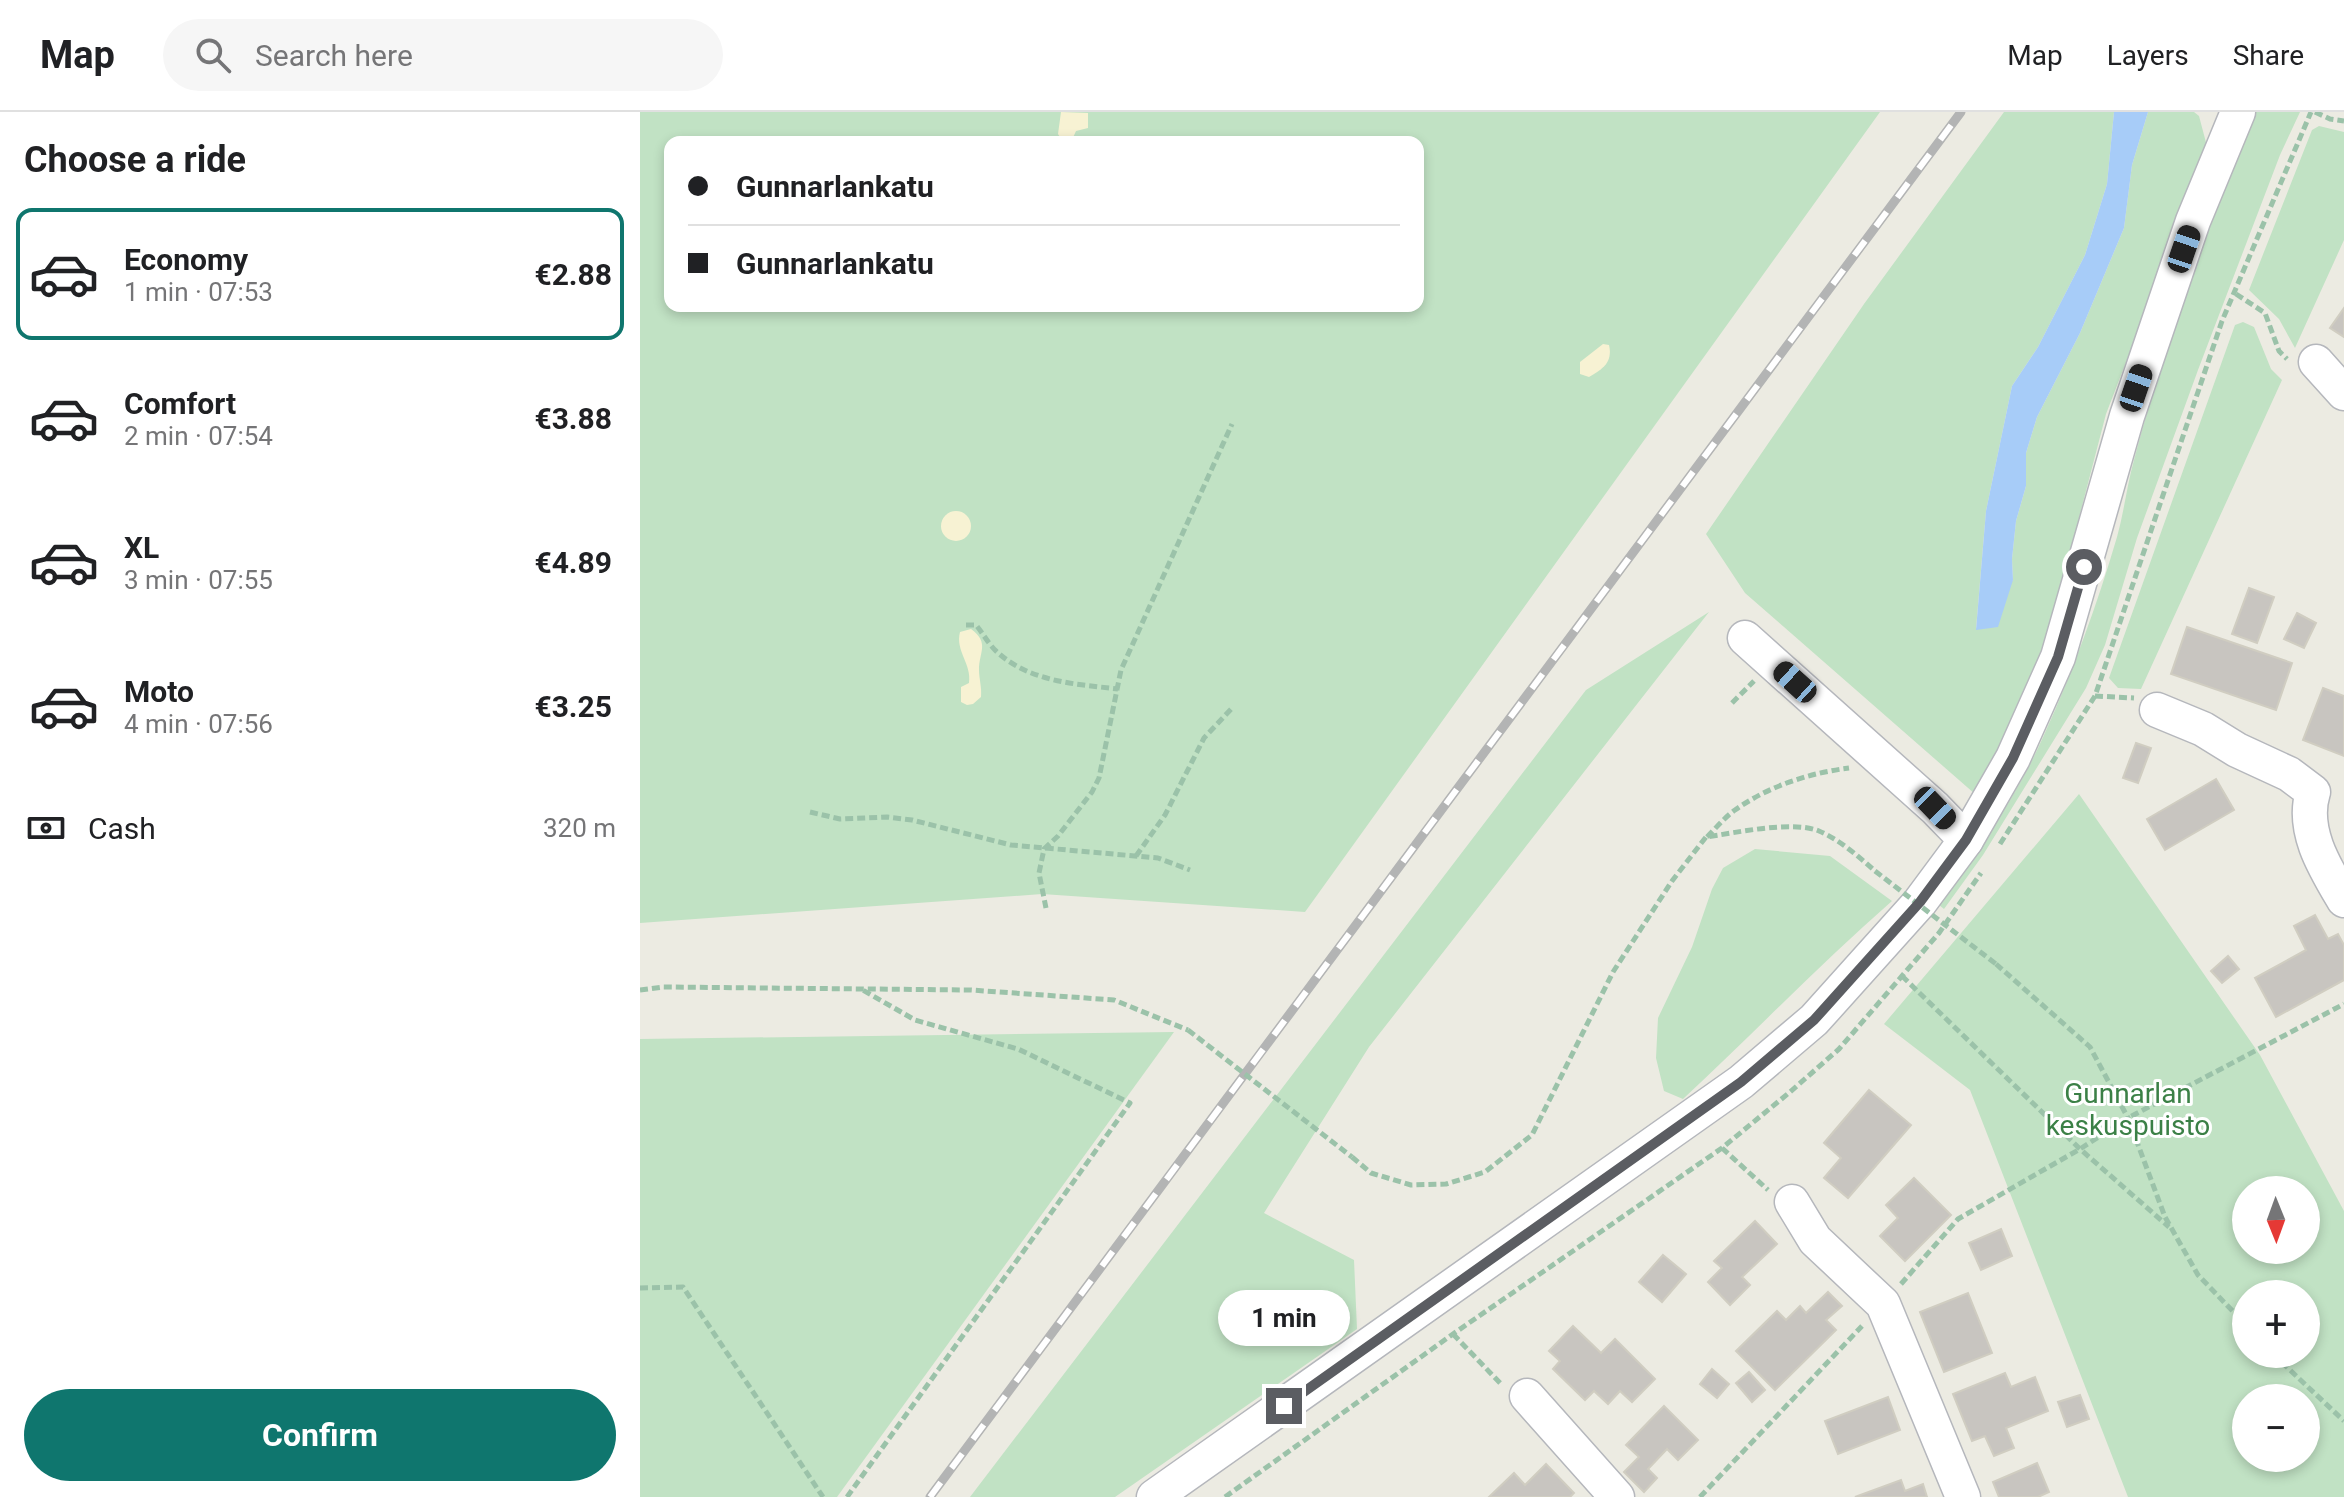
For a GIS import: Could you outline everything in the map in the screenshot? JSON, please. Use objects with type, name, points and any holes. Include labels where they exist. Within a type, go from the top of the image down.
[{"type":"street","points":[[1154,1497],[1741,1082],[1814,1020],[1920,902],[1966,840],[2013,758],[2058,657],[2127,416],[2193,221],[2238,112]]},
{"type":"street","points":[[2316,362],[2344,393]]},
{"type":"street","points":[[1745,638],[1966,840]]},
{"type":"street","points":[[2157,710],[2191,723],[2237,750],[2328,789],[2308,808],[2314,842],[2344,900]]},
{"type":"street","points":[[1792,1202],[1815,1240],[1883,1304],[1963,1497]]},
{"type":"street","points":[[1527,1396],[1617,1497]]},
{"type":"path","points":[[2157,710],[2139,699],[2120,695],[2095,696],[2222,321],[2313,112],[2344,121]]},
{"type":"path","points":[[2236,294],[2265,313],[2279,351],[2289,360],[2316,362]]},
{"type":"path","points":[[1046,908],[1039,873],[1044,849],[1058,836],[1099,778],[1121,670],[1232,424]]},
{"type":"path","points":[[966,625],[976,625],[995,649],[1033,675],[1059,683],[1118,689]]},
{"type":"path","points":[[1136,856],[1165,815],[1204,738],[1233,707]]},
{"type":"path","points":[[640,990],[663,987],[971,990],[1114,1000],[1188,1030],[1371,1173],[1411,1185],[1446,1184],[1485,1172],[1532,1135],[1613,972],[1672,881],[1706,837],[1734,810],[1783,784],[1814,773],[1885,763]]},
{"type":"path","points":[[810,812],[840,819],[887,817],[912,820],[937,824],[983,839],[1044,849],[1158,858],[1190,870]]},
{"type":"path","points":[[1706,837],[1772,827],[1816,830],[1848,847],[1996,964],[2090,1047],[2128,1118],[2165,1217],[2198,1275],[2232,1310]]},
{"type":"path","points":[[1902,976],[2080,1149],[2173,1230]]},
{"type":"path","points":[[847,1497],[1130,1103],[1018,1049],[915,1020],[861,989]]},
{"type":"path","points":[[1700,1497],[1883,1304],[1958,1219],[2128,1118],[2344,1004]]},
{"type":"path","points":[[1225,1497],[1722,1148],[1763,1188],[1792,1202]]},
{"type":"path","points":[[640,1288],[683,1287],[823,1497]]},
{"type":"path","points":[[1453,1334],[1503,1386],[1527,1396]]},
{"type":"path","points":[[2288,1368],[2344,1421]]},
{"type":"green space","points":[[640,112],[1880,112],[1305,912],[1042,894],[640,923]]},
{"type":"green space","points":[[2004,112],[2114,112],[2107,184],[2085,255],[2038,347],[2012,386],[1986,511],[1976,629],[2013,580],[2016,521],[2026,486],[2026,453],[2037,417],[2080,333],[2124,228],[2132,165],[2148,112],[2194,112],[2199,116],[2208,150],[2106,414],[2042,660],[1975,794],[1745,593],[1706,534],[1864,304]]},
{"type":"green space","points":[[2255,112],[2300,112],[2280,155],[2198,370],[2137,538],[2105,645],[2086,688],[1983,855],[1944,909],[1939,905],[2022,780],[2075,662],[2117,537],[2134,460],[2173,327],[2220,197]]},
{"type":"green space","points":[[2319,126],[2344,132],[2344,240],[2295,348],[2279,319],[2249,290],[2312,130]]},
{"type":"green space","points":[[2243,322],[2254,327],[2271,369],[2282,380],[2141,689],[2118,688],[2109,678],[2235,325]]},
{"type":"green space","points":[[1709,612],[1369,1047],[1264,1213],[1354,1260],[1357,1329],[1115,1497],[970,1497],[1586,690]]},
{"type":"green space","name":"Gunnarlan keskuspuisto","points":[[2079,794],[2260,1055],[2344,1211],[2344,1497],[2128,1497],[1970,1090],[1884,1024]]},
{"type":"green space","points":[[1755,849],[1830,856],[1892,901],[1683,1099],[1664,1091],[1656,1058],[1658,1018],[1692,947],[1712,889],[1723,868]]},
{"type":"green space","points":[[1174,1032],[837,1497],[640,1497],[640,1039]]},
{"type":"sand","points":[[1061,112],[1088,113],[1088,128],[1076,131],[1074,136],[1058,134]]},
{"type":"sand","points":[[1603,344],[1609,345],[1610,351],[1606,364],[1589,377],[1580,374],[1580,362]]},
{"type":"sand","points":[[956,511],[967,515],[971,526],[967,537],[956,541],[945,537],[941,526],[945,515]]},
{"type":"sand","points":[[971,629],[982,643],[979,670],[981,697],[967,705],[961,702],[961,687],[969,683],[969,676],[959,639],[960,632]]},
{"type":"water","points":[[2114,112],[2148,112],[2132,165],[2124,228],[2080,333],[2037,417],[2026,453],[2026,486],[2016,521],[2013,580],[1998,627],[1976,630],[1986,511],[2012,386],[2038,347],[2085,255],[2107,184]]},
{"type":"building","points":[[2344,308],[2344,337],[2330,328]]},
{"type":"building","points":[[2249,588],[2274,597],[2257,643],[2232,634]]},
{"type":"building","points":[[2297,613],[2316,623],[2304,648],[2284,639]]},
{"type":"building","points":[[2187,627],[2292,663],[2276,710],[2171,674]]},
{"type":"building","points":[[2323,688],[2344,696],[2344,756],[2303,740]]},
{"type":"building","points":[[2136,743],[2151,748],[2138,783],[2123,778]]},
{"type":"building","points":[[2216,779],[2234,810],[2165,850],[2147,819]]},
{"type":"building","points":[[2315,915],[2328,939],[2338,934],[2344,945],[2344,980],[2276,1017],[2255,978],[2306,950],[2294,926]]},
{"type":"building","points":[[2228,956],[2239,969],[2222,983],[2211,971]]},
{"type":"building","points":[[1869,1090],[1911,1125],[1848,1198],[1824,1178],[1841,1158],[1824,1143]]},
{"type":"building","points":[[1914,1178],[1951,1215],[1905,1261],[1880,1236],[1898,1218],[1886,1205]]},
{"type":"building","points":[[1755,1221],[1777,1244],[1742,1277],[1750,1285],[1730,1305],[1708,1282],[1722,1268],[1714,1261]]},
{"type":"building","points":[[2001,1229],[2012,1256],[1981,1270],[1969,1243]]},
{"type":"building","points":[[1663,1255],[1686,1274],[1662,1302],[1639,1282]]},
{"type":"building","points":[[1828,1292],[1842,1306],[1826,1320],[1836,1330],[1775,1390],[1736,1351],[1777,1311],[1786,1320],[1800,1306],[1806,1313]]},
{"type":"building","points":[[1968,1293],[1992,1353],[1944,1372],[1920,1312]]},
{"type":"building","points":[[1573,1326],[1601,1353],[1615,1339],[1655,1379],[1632,1402],[1620,1391],[1608,1404],[1594,1391],[1585,1400],[1553,1369],[1560,1361],[1549,1351]]},
{"type":"building","points":[[1712,1369],[1729,1384],[1717,1398],[1700,1384]]},
{"type":"building","points":[[1749,1372],[1765,1390],[1752,1402],[1736,1383]]},
{"type":"building","points":[[2005,1373],[2011,1387],[2035,1377],[2048,1411],[2006,1428],[2014,1448],[1994,1456],[1985,1436],[1972,1441],[1953,1394]]},
{"type":"building","points":[[2080,1395],[2089,1419],[2067,1427],[2058,1402]]},
{"type":"building","points":[[1888,1397],[1900,1430],[1838,1454],[1825,1421]]},
{"type":"building","points":[[1664,1406],[1698,1440],[1678,1460],[1667,1449],[1648,1469],[1657,1478],[1644,1492],[1624,1472],[1639,1457],[1626,1445]]},
{"type":"building","points":[[2037,1463],[2049,1492],[2038,1497],[1999,1497],[1993,1482]]},
{"type":"building","points":[[1546,1464],[1574,1493],[1570,1497],[1489,1497],[1514,1473],[1525,1485]]},
{"type":"building","points":[[1901,1480],[1905,1491],[1923,1484],[1927,1497],[1855,1497]]},
{"type":"railway","points":[[930,1497],[1961,112]]},
{"type":"route","points":[[1284,1406],[1741,1082],[1814,1020],[1920,902],[1966,840],[2013,758],[2058,657],[2084,567]]}]
